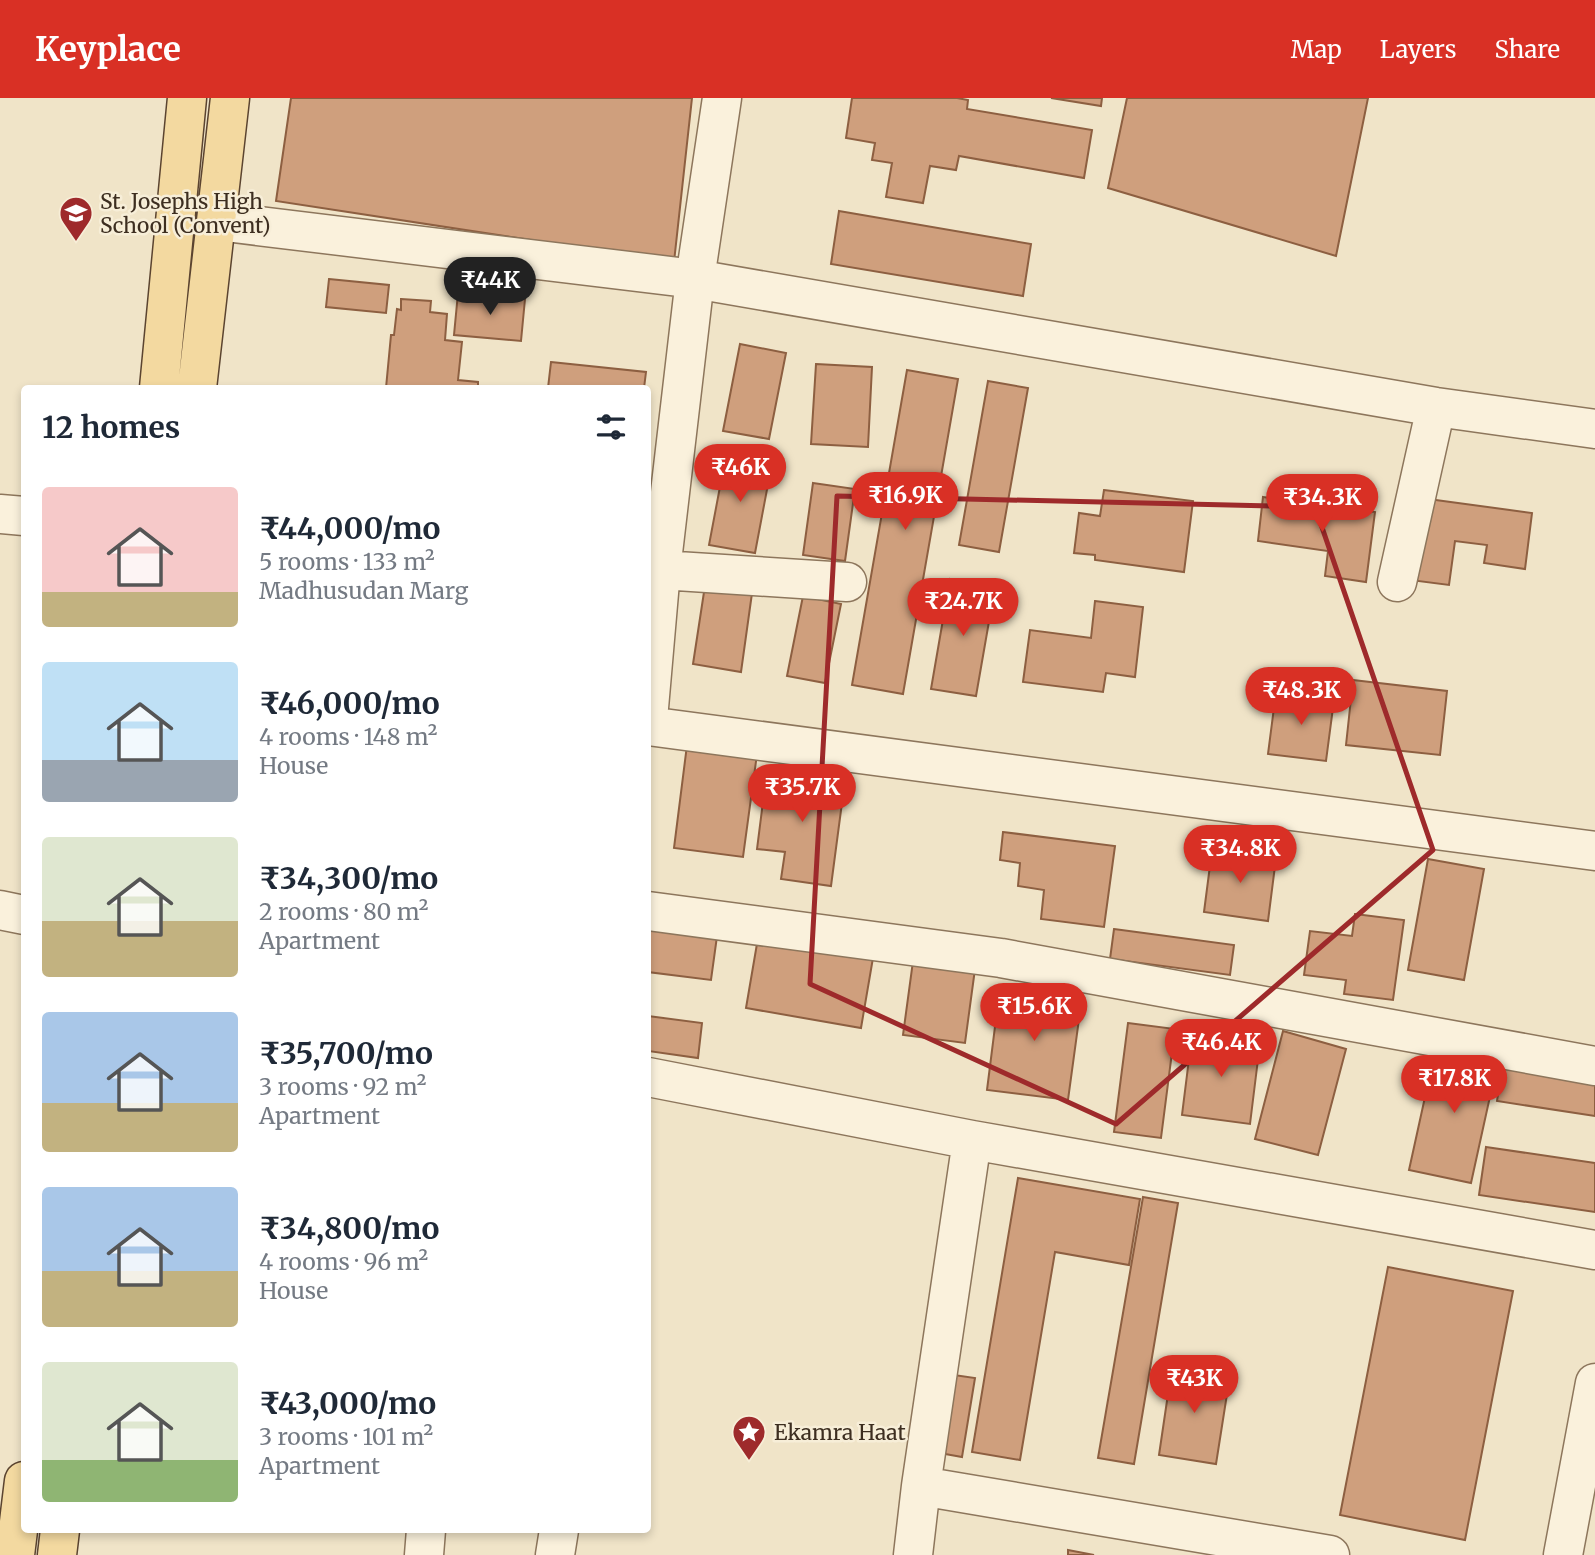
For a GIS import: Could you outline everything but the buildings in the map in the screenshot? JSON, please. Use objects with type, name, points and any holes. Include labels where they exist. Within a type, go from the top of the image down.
[{"type":"main road","points":[[159,385],[187,98]]},
{"type":"main road","points":[[197,385],[230,98]]},
{"type":"main road","points":[[19,1555],[21,1525]]},
{"type":"main road","points":[[57,1555],[60,1533]]},
{"type":"street","points":[[651,685],[661,570],[695,279],[722,98]]},
{"type":"street","points":[[217,221],[695,279],[1436,407],[1595,429]]},
{"type":"street","points":[[1397,582],[1436,407]]},
{"type":"street","points":[[0,514],[21,516]]},
{"type":"street","points":[[661,570],[847,582]]},
{"type":"street","points":[[651,726],[1595,851]]},
{"type":"street","points":[[0,910],[21,914]]},
{"type":"street","points":[[651,911],[1001,958],[1595,1066]]},
{"type":"street","points":[[651,1078],[972,1140],[1595,1250]]},
{"type":"street","points":[[913,1555],[972,1140]]},
{"type":"street","points":[[1563,1555],[1583,1514],[1595,1383]]},
{"type":"street","points":[[921,1486],[1329,1555]]},
{"type":"street","points":[[424,1555],[426,1533]]},
{"type":"street","points":[[555,1555],[559,1533]]},
{"type":"highlighted area","points":[[837,496],[1315,507],[1433,850],[1116,1124],[810,984]]},
{"type":"place","name":"St. Josephs High School (Convent)","points":[[76,243]]},
{"type":"place","name":"Ekamra Haat","points":[[749,1462]]}]
